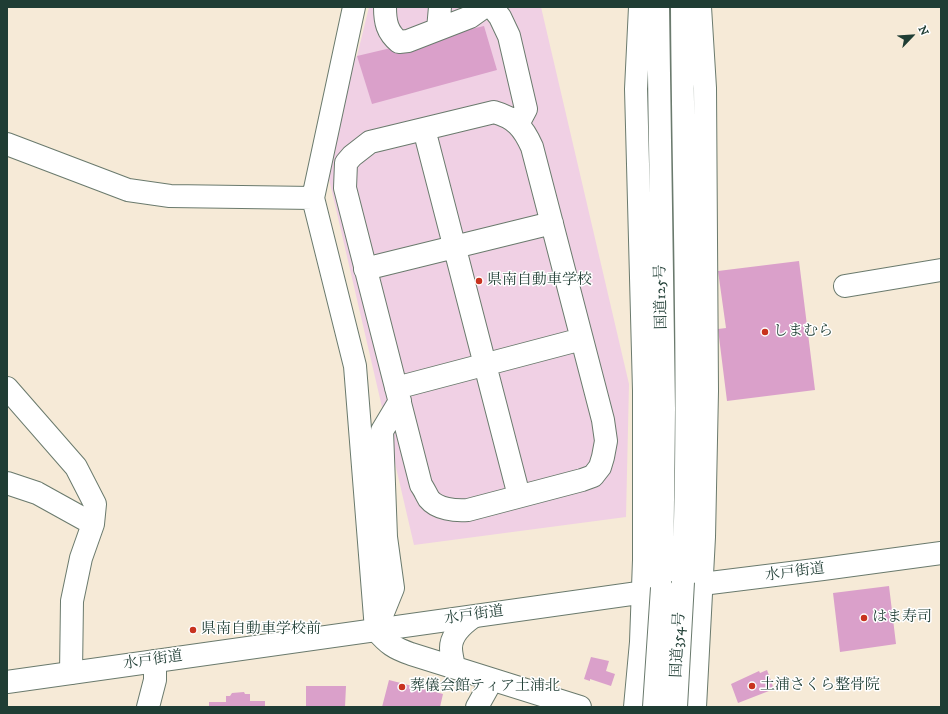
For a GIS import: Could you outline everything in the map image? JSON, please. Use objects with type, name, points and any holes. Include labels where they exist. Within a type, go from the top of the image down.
[{"type":"main road","points":[[354,7],[313,198],[354,366],[376,630],[395,648],[580,707]]},
{"type":"main road","points":[[385,7],[385,20],[391,36],[398,42],[408,41],[470,17],[484,7]]},
{"type":"main road","points":[[438,29],[440,7]]},
{"type":"main road","points":[[492,7],[500,17],[509,36],[526,109],[518,124]]},
{"type":"main road","points":[[635,707],[653,590],[644,553],[644,391],[636,89],[640,7]]},
{"type":"main road","name":"国道125号","points":[[653,590],[664,408],[658,7]]},
{"type":"main road","name":"国道125号","points":[[682,7],[687,409],[686,500],[692,583]]},
{"type":"main road","points":[[695,707],[692,583],[707,391],[705,88],[700,7]]},
{"type":"main road","points":[[494,112],[506,116],[518,124],[532,147],[603,420],[606,441],[600,467],[593,476],[468,510],[455,511],[445,508],[430,500],[421,485],[345,188],[346,163],[352,156],[370,142],[494,112]]},
{"type":"main road","points":[[424,129],[453,246],[519,496]]},
{"type":"main road","points":[[7,144],[128,190],[170,196],[313,198]]},
{"type":"main road","points":[[365,269],[453,246],[552,223]]},
{"type":"main road","points":[[845,286],[941,270]]},
{"type":"main road","points":[[376,630],[393,588],[386,537],[382,431],[398,394],[485,365],[582,339]]},
{"type":"main road","points":[[7,388],[76,467],[95,504],[93,524],[81,558],[72,601],[71,673]]},
{"type":"main road","points":[[7,483],[37,493],[93,524]]},
{"type":"main road","name":"水戸街道","points":[[7,682],[653,590],[692,583],[815,570],[941,553]]},
{"type":"main road","name":"国道354号","points":[[676,707],[692,583]]},
{"type":"main road","name":"国道354号","points":[[653,590],[654,707]]},
{"type":"main road","points":[[454,667],[451,647],[454,636],[460,627],[473,616]]},
{"type":"main road","points":[[148,707],[155,680],[155,661]]},
{"type":"main road","points":[[477,707],[492,680]]},
{"type":"shaded area","name":"県南自動車学校","points":[[369,7],[541,7],[629,384],[626,517],[414,545],[329,179],[354,60],[357,56]]},
{"type":"building","points":[[484,26],[497,70],[372,104],[357,56]]},
{"type":"building","points":[[799,261],[815,390],[727,401],[718,329],[726,328],[718,271]]},
{"type":"building","points":[[889,586],[896,644],[840,652],[833,593]]},
{"type":"building","points":[[591,657],[609,661],[606,671],[615,674],[611,686],[590,679],[590,681],[584,679]]},
{"type":"building","name":"土浦さくら整骨院","points":[[767,670],[774,689],[738,703],[731,684],[759,671],[760,673]]},
{"type":"building","name":"葬儀会館ティア土浦北","points":[[389,680],[443,694],[440,707],[382,707]]},
{"type":"building","points":[[306,686],[346,686],[345,707],[306,707]]},
{"type":"building","points":[[244,692],[245,694],[250,694],[250,701],[265,701],[265,707],[209,707],[209,702],[226,702],[226,696],[230,696],[232,693]]},
{"type":"place","name":"県南自動車学校","points":[[479,281]]},
{"type":"place","name":"しまむら","points":[[765,332]]},
{"type":"place","name":"はま寿司","points":[[864,618]]},
{"type":"place","name":"県南自動車学校前","points":[[193,630]]},
{"type":"place","name":"土浦さくら整骨院","points":[[752,686]]},
{"type":"place","name":"葬儀会館ティア土浦北","points":[[402,687]]}]
